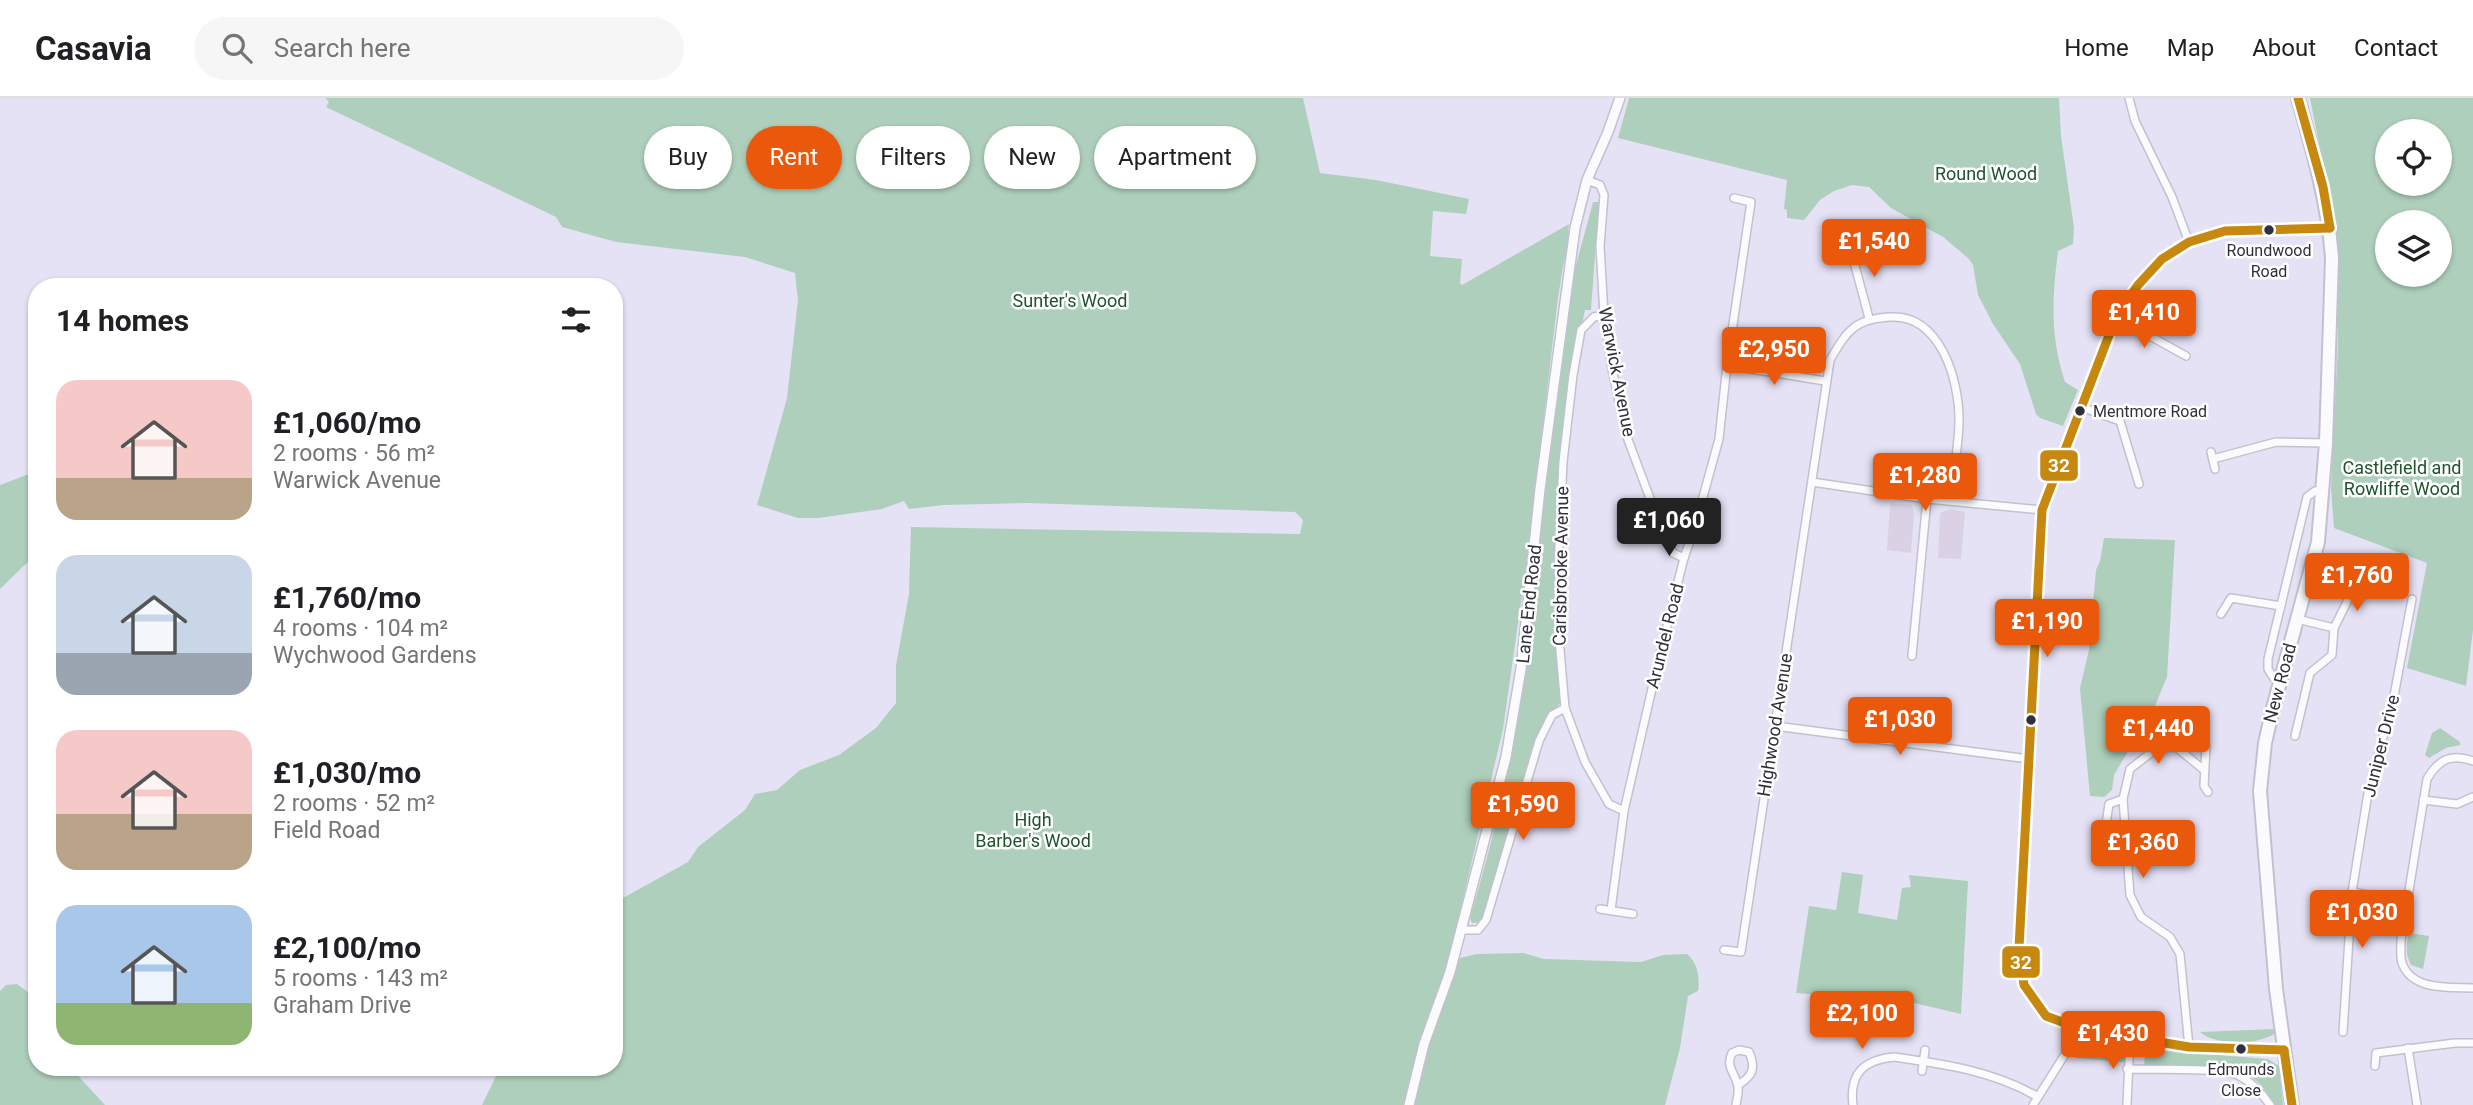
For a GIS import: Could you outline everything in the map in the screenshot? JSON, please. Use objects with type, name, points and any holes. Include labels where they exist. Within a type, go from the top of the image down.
[{"type":"highway","name":"New Road","points":[[2292,1105],[2268,906],[2260,792],[2265,743],[2318,542],[2326,443],[2332,300],[2330,228],[2323,187],[2298,98]]},
{"type":"street","name":"Lane End Road","points":[[1409,1105],[1424,1044],[1450,972],[1484,849],[1513,723],[1574,228],[1587,180],[1620,98]]},
{"type":"street","points":[[2129,98],[2135,121],[2172,197],[2189,242]]},
{"type":"street","name":"Warwick Avenue","points":[[1587,180],[1600,185],[1604,195],[1600,246],[1604,316],[1627,437],[1673,553],[1684,558]]},
{"type":"street","name":"Arundel Road","points":[[1611,910],[1624,811],[1684,558],[1719,439],[1751,202],[1734,198]]},
{"type":"street","points":[[2284,1051],[2189,1047],[2081,1029],[2046,1016],[2024,985],[2019,948],[2034,626],[2042,510],[2116,317],[2138,285],[2162,259],[2189,242],[2225,231],[2330,228]]},
{"type":"street","points":[[1834,251],[1875,244]]},
{"type":"street","points":[[1850,247],[1869,318],[1899,316],[1923,325],[1944,352],[1956,389],[1959,421],[1950,500]]},
{"type":"street","name":"Carisbrooke Avenue","points":[[1604,316],[1594,317],[1581,330],[1573,375],[1563,462],[1559,638],[1565,708],[1591,773],[1609,804],[1624,811]]},
{"type":"street","points":[[2116,317],[2186,356]]},
{"type":"street","name":"Highwood Avenue","points":[[1724,950],[1741,952],[1829,360],[1845,334],[1869,318]]},
{"type":"street","points":[[1727,365],[1825,381]]},
{"type":"street","points":[[2081,407],[2120,421],[2140,484]]},
{"type":"street","points":[[2215,469],[2212,456],[2276,442],[2326,443]]},
{"type":"street","points":[[1812,482],[1927,499],[2042,510]]},
{"type":"street","points":[[2281,679],[2273,677],[2268,669],[2268,659],[2307,497],[2315,491],[2323,490]]},
{"type":"street","points":[[1912,656],[1927,499]]},
{"type":"street","points":[[2295,736],[2310,673],[2332,655],[2334,628],[2347,602],[2350,589]]},
{"type":"street","points":[[2221,614],[2231,598],[2281,607]]},
{"type":"street","name":"Juniper Drive","points":[[2343,1032],[2352,892],[2368,793],[2395,696],[2412,599]]},
{"type":"street","points":[[2297,619],[2334,628]]},
{"type":"street","points":[[1460,930],[1478,930],[1486,920],[1539,741],[1552,715],[1565,708]]},
{"type":"street","points":[[1775,726],[2029,759]]},
{"type":"street","points":[[2206,746],[2204,786],[2208,792]]},
{"type":"street","points":[[2189,1047],[2179,954],[2170,937],[2141,918],[2130,895],[2123,799],[2130,769],[2157,748],[2176,747],[2204,770]]},
{"type":"street","points":[[2473,761],[2448,757],[2435,765],[2427,779],[2401,940],[2402,962],[2411,977],[2426,985],[2473,988]]},
{"type":"street","points":[[2423,800],[2458,804],[2473,797]]},
{"type":"street","points":[[2123,799],[2109,804],[2106,824],[2124,829]]},
{"type":"street","points":[[2352,892],[2407,902]]},
{"type":"street","points":[[1600,909],[1633,914]]},
{"type":"street","points":[[2033,1105],[2081,1029]]},
{"type":"street","points":[[2127,1105],[2130,1037]]},
{"type":"street","points":[[2375,1066],[2376,1053],[2473,1043]]},
{"type":"street","points":[[2407,1048],[2417,1105]]},
{"type":"street","points":[[1922,1071],[1925,1050]]},
{"type":"street","points":[[1737,1105],[1738,1085],[1728,1061],[1732,1053],[1749,1052],[1755,1064],[1753,1073],[1738,1085]]},
{"type":"street","points":[[1853,1105],[1853,1084],[1866,1064],[1894,1057],[1986,1073],[2022,1087],[2038,1097]]},
{"type":"street","points":[[2127,1069],[2217,1071],[2235,1074],[2260,1091],[2270,1105]]},
{"type":"shaded area","points":[[1890,503],[1912,505],[1914,514],[1911,553],[1887,550]]},
{"type":"shaded area","points":[[1950,509],[1965,512],[1961,559],[1938,558],[1940,513]]},
{"type":"green space","points":[[325,98],[1303,98],[1320,173],[1376,180],[1469,199],[1466,214],[1433,211],[1430,256],[1462,259],[1462,285],[1569,224],[1568,231],[1573,230],[1558,298],[1526,567],[1503,729],[1443,984],[1421,1036],[1403,1105],[482,1105],[496,1076],[623,1076],[623,898],[688,862],[698,847],[745,810],[755,794],[777,790],[800,770],[839,755],[876,728],[896,703],[896,665],[909,594],[911,527],[1300,534],[1303,520],[1295,512],[1029,503],[944,505],[909,509],[904,501],[882,509],[818,518],[798,518],[757,505],[787,398],[798,300],[795,273],[745,257],[616,242],[562,227],[556,217],[326,107],[329,102]]},
{"type":"green space","name":"Round Wood","points":[[1629,98],[2059,98],[2061,136],[2074,228],[2073,244],[2058,251],[2054,285],[2055,333],[2065,382],[2078,390],[2063,426],[2036,414],[2020,364],[1993,324],[1978,295],[1973,265],[1943,237],[1891,208],[1869,187],[1852,185],[1834,191],[1820,200],[1804,220],[1787,218],[1787,210],[1784,209],[1787,180],[1618,138]]},
{"type":"green space","name":"Castlefield and Rowliffe Wood","points":[[2310,98],[2473,98],[2473,630],[2466,686],[2407,668],[2427,563],[2334,528],[2331,488],[2338,344],[2336,232]]},
{"type":"green space","points":[[1593,202],[1599,202],[1591,310],[1585,310],[1575,358],[1557,505],[1555,603],[1562,701],[1553,711],[1532,756],[1483,922],[1472,923],[1470,918],[1502,797],[1518,715],[1535,590],[1560,346],[1571,283]]},
{"type":"green space","points":[[28,474],[28,562],[0,589],[0,485]]},
{"type":"green space","points":[[2104,538],[2175,540],[2167,677],[2147,725],[2137,736],[2114,775],[2112,790],[2104,797],[2090,796],[2080,688],[2089,650],[2096,570]]},
{"type":"green space","points":[[2440,728],[2460,742],[2460,745],[2446,748],[2429,758],[2425,755],[2432,733]]},
{"type":"green space","points":[[1842,872],[1863,875],[1858,913],[1897,920],[1902,888],[1911,887],[1909,875],[1968,881],[1961,1014],[1910,1002],[1796,993],[1809,906],[1836,910]]},
{"type":"green space","points":[[2409,933],[2429,936],[2423,969],[2411,965],[2409,961]]},
{"type":"green space","points":[[1523,953],[1544,959],[1641,962],[1663,955],[1687,954],[1691,958],[1697,971],[1698,991],[1688,996],[1680,1048],[1665,1105],[1412,1105],[1428,1045],[1460,958],[1477,954]]},
{"type":"green space","points":[[17,984],[28,992],[28,1076],[79,1076],[105,1105],[0,1105],[0,991],[6,985]]},
{"type":"green space","points":[[2274,1029],[2274,1034],[2267,1038],[2247,1042],[2216,1040],[2200,1032]]},
{"type":"green space","points":[[2087,1040],[2116,1042],[2125,1053],[2124,1062],[2076,1058]]},
{"type":"green space","points":[[2156,1050],[2268,1059],[2279,1066],[2283,1105],[2275,1105],[2254,1079],[2230,1069],[2144,1066],[2145,1053]]},
{"type":"transit line","name":"32","points":[[2298,98],[2323,187],[2330,228]]},
{"type":"transit line","name":"32","points":[[2284,1050],[2189,1047],[2081,1029],[2046,1016],[2024,985],[2019,948],[2042,510],[2116,317],[2138,285],[2162,259],[2189,242],[2225,231],[2330,228]]},
{"type":"transit line","name":"32","points":[[2284,1050],[2292,1105]]},
{"type":"place","name":"Roundwood Road","points":[[2269,230]]},
{"type":"place","name":"Mentmore Road","points":[[2080,411]]},
{"type":"place","name":"Edmunds Close","points":[[2241,1049]]},
{"type":"park label","name":"Sunter's Wood","points":[[1070,301]]},
{"type":"park label","name":"High Barber's Wood","points":[[1033,830]]}]
